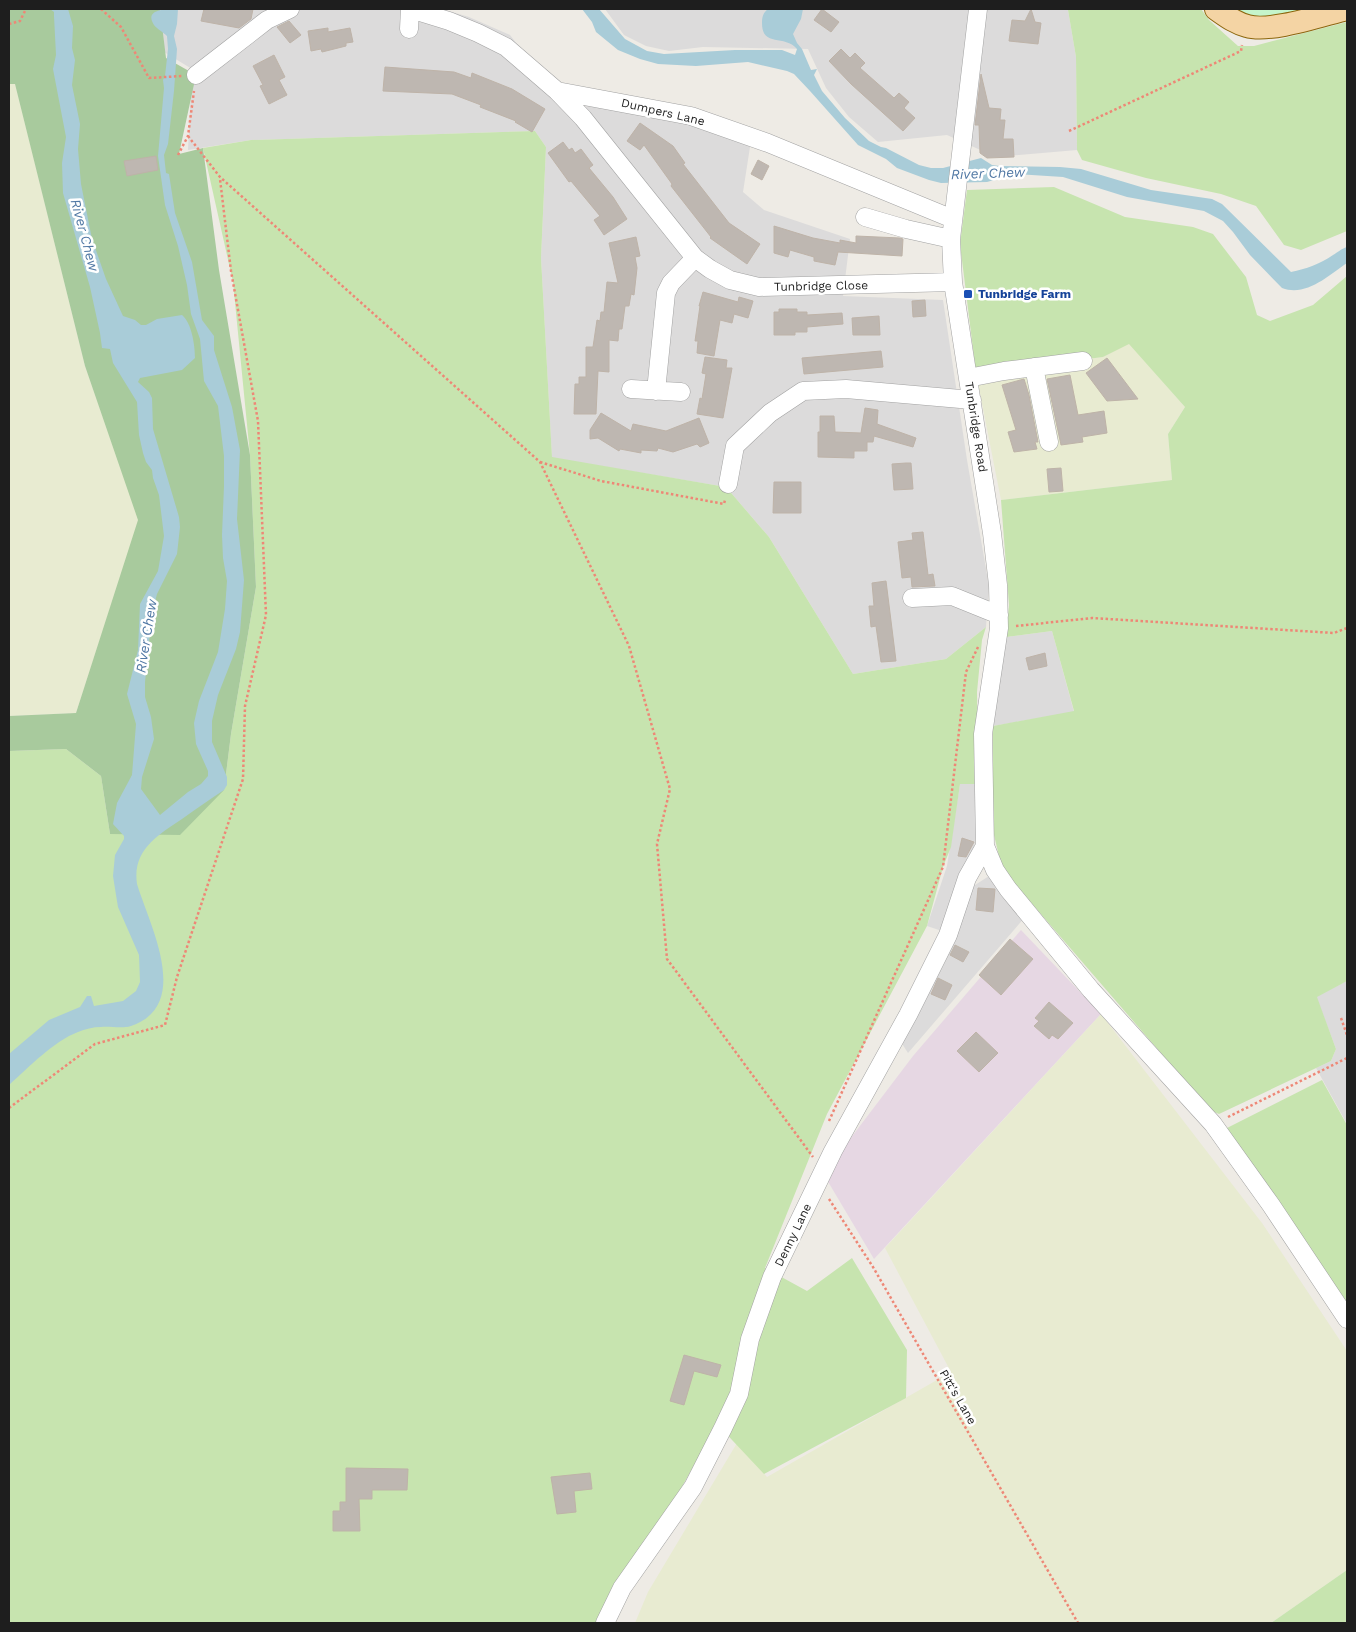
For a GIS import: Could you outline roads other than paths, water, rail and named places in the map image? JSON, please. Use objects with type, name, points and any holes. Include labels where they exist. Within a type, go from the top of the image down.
[{"type":"main road","points":[[1216,9],[1231,20],[1248,27],[1266,27],[1347,9]]},
{"type":"street","points":[[196,75],[267,20],[290,9]]},
{"type":"street","points":[[410,29],[410,9],[449,21],[478,33],[506,47],[557,91]]},
{"type":"street","name":"Tunbridge Road","points":[[978,9],[951,239],[953,282],[992,533],[998,585],[999,621],[984,734],[985,846]]},
{"type":"street","name":"Dumpers Lane","points":[[557,91],[691,116],[768,143],[953,219]]},
{"type":"street","name":"Tunbridge Close","points":[[557,91],[583,118],[695,258],[730,280],[759,287],[953,282]]},
{"type":"street","points":[[865,217],[951,239]]},
{"type":"street","points":[[656,391],[666,293],[670,283],[695,258]]},
{"type":"street","points":[[968,378],[1083,361]]},
{"type":"street","points":[[1034,367],[1049,442]]},
{"type":"street","points":[[630,389],[681,392]]},
{"type":"street","points":[[728,484],[735,446],[770,413],[803,391],[846,389],[972,400]]},
{"type":"street","points":[[912,598],[952,596],[999,621]]},
{"type":"street","points":[[985,846],[995,870],[1014,896],[1092,990],[1213,1124],[1271,1205],[1347,1319]]},
{"type":"street","name":"Denny Lane","points":[[605,1623],[622,1588],[694,1487],[723,1428],[739,1394],[750,1339],[772,1277],[833,1151],[908,1015],[948,935],[967,878],[985,846]]},
{"type":"water","name":"River Chew","points":[[50,9],[68,9],[73,26],[72,48],[75,60],[72,85],[80,124],[78,149],[81,184],[92,239],[106,279],[123,316],[135,320],[141,325],[146,325],[157,319],[182,315],[191,329],[194,347],[195,358],[182,370],[140,378],[138,382],[149,392],[152,398],[153,429],[179,517],[180,527],[177,554],[157,594],[152,613],[145,682],[145,697],[151,717],[154,739],[142,777],[141,789],[160,815],[201,784],[208,776],[208,771],[196,744],[194,723],[199,701],[218,652],[225,609],[227,581],[222,535],[224,456],[218,406],[204,381],[200,339],[191,314],[187,285],[178,246],[165,205],[158,156],[164,88],[163,80],[168,49],[167,36],[154,25],[152,15],[154,12],[164,10],[178,9],[174,36],[177,49],[174,91],[168,144],[164,155],[166,173],[169,174],[175,213],[192,262],[202,320],[214,336],[214,350],[232,407],[240,450],[237,519],[244,580],[240,632],[236,649],[218,695],[212,721],[212,742],[227,777],[227,785],[224,790],[156,838],[143,853],[137,872],[137,884],[157,941],[162,962],[163,982],[160,1001],[150,1016],[131,1026],[92,1028],[69,1036],[42,1055],[9,1085],[9,1054],[49,1020],[80,1007],[87,996],[91,996],[94,1006],[123,1001],[136,991],[140,982],[139,955],[118,907],[113,876],[115,855],[124,836],[113,824],[117,803],[132,775],[136,724],[127,694],[138,650],[140,604],[158,571],[164,536],[159,495],[152,470],[146,462],[143,453],[139,435],[137,402],[113,363],[110,349],[102,348],[90,287],[63,193],[62,163],[66,137],[53,69],[56,55],[54,12]]},
{"type":"water","name":"River Chew","points":[[582,9],[599,9],[625,39],[647,51],[664,54],[735,50],[782,50],[795,55],[797,49],[792,45],[766,36],[763,31],[762,19],[768,9],[803,9],[801,19],[793,34],[811,70],[817,69],[814,75],[822,91],[845,118],[869,141],[919,165],[943,168],[981,158],[992,165],[1000,166],[1081,169],[1151,190],[1212,199],[1222,204],[1291,272],[1318,264],[1347,247],[1347,263],[1316,284],[1300,290],[1291,290],[1282,288],[1250,255],[1223,221],[1204,211],[1127,197],[1063,177],[1014,174],[987,182],[941,183],[929,180],[897,168],[886,159],[858,145],[794,74],[748,62],[696,66],[658,64],[640,59],[618,50],[596,32],[592,22]]},
{"type":"place","name":"Tunbridge Farm","points":[[968,294]]}]
